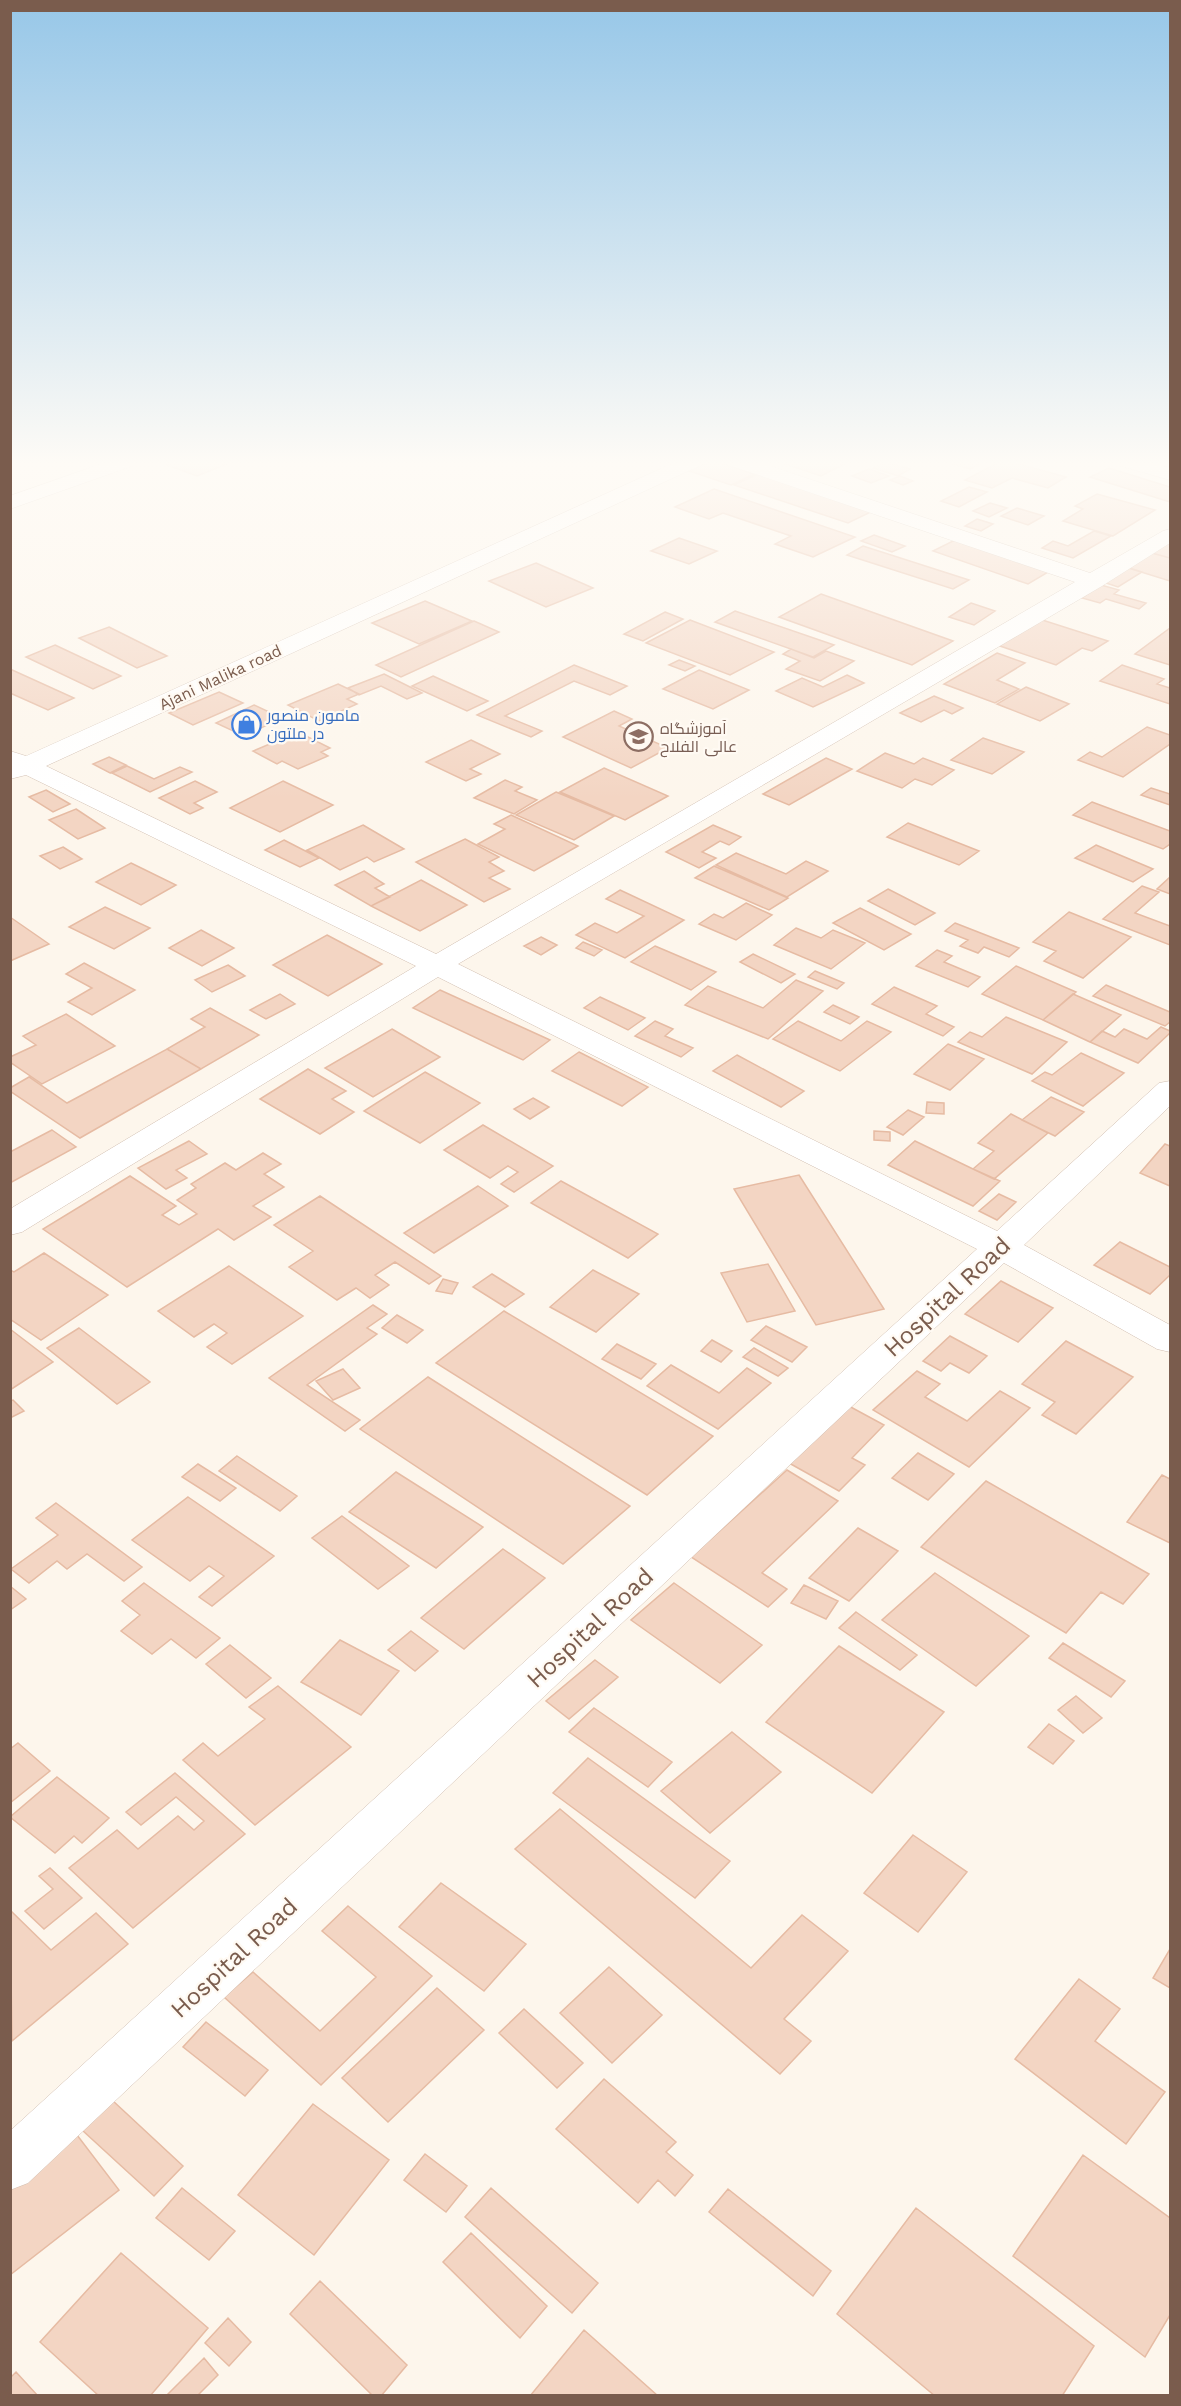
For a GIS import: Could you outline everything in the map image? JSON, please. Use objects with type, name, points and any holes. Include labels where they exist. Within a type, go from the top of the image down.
[{"type":"street","name":"Ajani Malika road","points":[[16,766],[442,574]]},
{"type":"street","points":[[1074,574],[1094,581]]},
{"type":"street","points":[[10,1224],[437,964],[1105,574]]},
{"type":"street","points":[[16,766],[437,964],[1001,1247],[1170,1340]]},
{"type":"street","name":"Hospital Road","points":[[10,2165],[1170,1090]]},
{"type":"building","points":[[507,574],[562,574],[593,588],[546,607],[489,581]]},
{"type":"building","points":[[907,574],[951,574],[969,580],[953,589]]},
{"type":"building","points":[[1000,574],[1044,574],[1028,584]]},
{"type":"building","points":[[1106,574],[1138,574],[1118,587],[1097,580]]},
{"type":"building","points":[[1148,574],[1170,574],[1170,581]]},
{"type":"building","points":[[1101,585],[1119,590],[1114,594],[1146,603],[1139,609],[1106,599],[1100,603],[1082,598]]},
{"type":"building","points":[[821,594],[953,641],[912,665],[779,617]]},
{"type":"building","points":[[425,601],[472,621],[419,644],[372,623]]},
{"type":"building","points":[[971,603],[995,611],[974,625],[949,617]]},
{"type":"building","points":[[735,611],[834,645],[813,657],[715,622]]},
{"type":"building","points":[[665,612],[683,619],[643,641],[624,634]]},
{"type":"building","points":[[1036,618],[1108,641],[1092,651],[1082,648],[1056,665],[994,644]]},
{"type":"building","points":[[690,620],[774,652],[730,675],[646,643]]},
{"type":"building","points":[[474,621],[499,632],[401,677],[376,665]]},
{"type":"building","points":[[109,627],[167,656],[137,668],[79,638]]},
{"type":"building","points":[[1170,628],[1170,665],[1135,654]]},
{"type":"building","points":[[55,645],[121,676],[93,689],[26,657]]},
{"type":"building","points":[[791,649],[814,658],[826,651],[854,661],[820,681],[786,669],[800,661],[783,654]]},
{"type":"building","points":[[997,653],[1025,663],[997,680],[1019,689],[995,703],[944,684]]},
{"type":"building","points":[[679,660],[695,666],[685,671],[669,665]]},
{"type":"building","points":[[574,665],[627,686],[610,695],[574,681],[505,716],[542,731],[531,737],[477,715]]},
{"type":"building","points":[[1122,665],[1164,679],[1157,684],[1170,688],[1170,704],[1100,681]]},
{"type":"building","points":[[10,669],[74,698],[48,710],[10,693]]},
{"type":"building","points":[[699,670],[749,690],[713,709],[663,689]]},
{"type":"building","points":[[384,674],[422,693],[407,699],[381,686],[359,695],[348,688]]},
{"type":"building","points":[[847,675],[864,683],[813,707],[776,691],[802,678],[823,687]]},
{"type":"building","points":[[433,676],[488,701],[467,711],[412,686]]},
{"type":"building","points":[[338,684],[359,694],[347,699],[357,704],[319,721],[288,705]]},
{"type":"building","points":[[1026,687],[1069,704],[1040,721],[997,704]]},
{"type":"building","points":[[219,692],[243,703],[193,725],[169,713]]},
{"type":"building","points":[[934,696],[963,708],[952,714],[944,710],[921,722],[900,713]]},
{"type":"building","points":[[254,705],[282,718],[244,736],[216,723]]},
{"type":"building","points":[[614,711],[632,719],[619,726],[668,748],[631,768],[563,737]]},
{"type":"building","points":[[1147,727],[1170,735],[1170,744],[1123,777],[1078,760],[1090,752],[1102,757]]},
{"type":"building","points":[[298,732],[330,748],[321,752],[328,756],[298,769],[282,761],[277,764],[253,751]]},
{"type":"building","points":[[983,738],[1024,752],[992,774],[951,760]]},
{"type":"building","points":[[471,740],[500,754],[470,769],[481,774],[466,781],[426,762]]},
{"type":"building","points":[[885,753],[914,764],[923,758],[954,770],[932,785],[915,779],[902,788],[857,771]]},
{"type":"building","points":[[109,757],[126,765],[110,773],[93,764]]},
{"type":"building","points":[[826,758],[852,769],[789,805],[763,794]]},
{"type":"building","points":[[127,766],[154,779],[180,767],[192,772],[150,792],[112,773]]},
{"type":"building","points":[[604,768],[668,796],[625,820],[560,792]]},
{"type":"building","points":[[505,780],[522,787],[515,791],[537,800],[514,814],[474,798]]},
{"type":"building","points":[[195,781],[217,792],[194,803],[203,808],[190,814],[159,798]]},
{"type":"building","points":[[283,781],[333,805],[280,832],[230,808]]},
{"type":"building","points":[[1151,788],[1170,794],[1170,805],[1141,795]]},
{"type":"building","points":[[46,790],[70,804],[53,812],[29,797]]},
{"type":"building","points":[[556,792],[614,816],[574,840],[516,815]]},
{"type":"building","points":[[1092,802],[1170,831],[1170,844],[1163,849],[1073,815]]},
{"type":"building","points":[[76,809],[105,828],[78,839],[49,820]]},
{"type":"building","points":[[511,815],[578,846],[534,871],[478,844],[505,829],[494,824]]},
{"type":"building","points":[[908,823],[979,851],[959,865],[887,837]]},
{"type":"building","points":[[363,825],[404,849],[374,862],[367,857],[340,870],[307,850]]},
{"type":"building","points":[[713,825],[741,837],[729,845],[720,841],[702,852],[716,858],[699,868],[666,852]]},
{"type":"building","points":[[465,839],[499,857],[489,862],[504,871],[489,878],[510,889],[484,902],[416,862]]},
{"type":"building","points":[[284,840],[319,858],[300,867],[265,850]]},
{"type":"building","points":[[1096,845],[1153,869],[1133,882],[1075,858]]},
{"type":"building","points":[[63,847],[82,859],[60,869],[40,856]]},
{"type":"building","points":[[736,853],[786,874],[806,861],[828,871],[787,897],[716,865]]},
{"type":"building","points":[[131,863],[176,885],[141,905],[96,882]]},
{"type":"building","points":[[714,866],[788,898],[769,910],[695,878]]},
{"type":"building","points":[[364,871],[384,884],[375,888],[390,897],[371,906],[335,885]]},
{"type":"building","points":[[1170,877],[1170,894],[1157,889]]},
{"type":"building","points":[[421,880],[467,905],[420,931],[371,906]]},
{"type":"building","points":[[1142,886],[1159,892],[1135,913],[1170,926],[1170,945],[1103,919]]},
{"type":"building","points":[[888,889],[935,913],[915,925],[868,901]]},
{"type":"building","points":[[620,890],[684,920],[625,958],[576,935],[595,923],[617,933],[644,916],[606,899]]},
{"type":"building","points":[[746,903],[772,915],[736,940],[699,924],[714,914],[723,918]]},
{"type":"building","points":[[105,907],[150,928],[114,949],[69,927]]},
{"type":"building","points":[[860,908],[911,934],[884,950],[833,923]]},
{"type":"building","points":[[1069,912],[1131,937],[1083,978],[1044,961],[1056,951],[1033,942]]},
{"type":"building","points":[[10,917],[49,944],[10,961]]},
{"type":"building","points":[[955,923],[1019,948],[1009,957],[984,947],[978,953],[960,946],[968,940],[945,931]]},
{"type":"building","points":[[796,928],[821,938],[833,930],[865,943],[831,969],[774,945]]},
{"type":"building","points":[[201,930],[234,948],[202,966],[169,948]]},
{"type":"building","points":[[327,935],[382,964],[328,996],[273,965]]},
{"type":"building","points":[[541,937],[557,945],[541,955],[524,946]]},
{"type":"building","points":[[583,942],[602,950],[594,956],[576,948]]},
{"type":"building","points":[[655,946],[716,972],[691,990],[631,962]]},
{"type":"building","points":[[937,950],[952,956],[944,962],[980,977],[968,987],[916,966]]},
{"type":"building","points":[[753,954],[795,974],[781,983],[740,962]]},
{"type":"building","points":[[84,963],[135,990],[92,1015],[68,1002],[92,988],[66,974]]},
{"type":"building","points":[[228,965],[245,976],[212,992],[195,980]]},
{"type":"building","points":[[1016,966],[1076,992],[1043,1020],[982,994]]},
{"type":"building","points":[[815,971],[844,983],[837,989],[808,977]]},
{"type":"building","points":[[796,980],[823,991],[768,1039],[685,1005],[708,986],[763,1008]]},
{"type":"building","points":[[1106,985],[1170,1012],[1170,1022],[1165,1026],[1093,996]]},
{"type":"building","points":[[894,987],[937,1006],[926,1014],[954,1027],[943,1036],[872,1004]]},
{"type":"building","points":[[440,990],[550,1040],[523,1060],[413,1008]]},
{"type":"building","points":[[280,994],[295,1004],[266,1019],[250,1010]]},
{"type":"building","points":[[1073,994],[1121,1015],[1090,1042],[1043,1020]]},
{"type":"building","points":[[600,997],[645,1018],[628,1030],[584,1008]]},
{"type":"building","points":[[833,1005],[859,1017],[850,1024],[824,1012]]},
{"type":"building","points":[[210,1008],[259,1035],[201,1069],[167,1049],[205,1027],[191,1019]]},
{"type":"building","points":[[66,1014],[115,1046],[42,1084],[10,1062],[10,1057],[36,1045],[23,1036]]},
{"type":"building","points":[[1006,1017],[1067,1042],[1032,1074],[958,1042],[970,1032],[982,1037]]},
{"type":"building","points":[[655,1021],[673,1029],[665,1036],[693,1048],[681,1057],[635,1036]]},
{"type":"building","points":[[798,1021],[841,1041],[867,1021],[891,1032],[840,1071],[773,1039]]},
{"type":"building","points":[[1161,1027],[1170,1033],[1138,1063],[1090,1042],[1102,1031],[1115,1037],[1124,1029],[1147,1039]]},
{"type":"building","points":[[392,1029],[440,1057],[373,1097],[325,1068]]},
{"type":"building","points":[[948,1044],[984,1059],[950,1090],[914,1074]]},
{"type":"building","points":[[167,1049],[201,1069],[80,1138],[10,1091],[10,1088],[29,1077],[67,1103]]},
{"type":"building","points":[[579,1052],[648,1087],[622,1106],[552,1071]]},
{"type":"building","points":[[1081,1053],[1124,1073],[1083,1106],[1032,1081],[1045,1072],[1052,1075]]},
{"type":"building","points":[[737,1055],[804,1091],[781,1107],[713,1071]]},
{"type":"building","points":[[308,1069],[346,1091],[332,1099],[354,1112],[320,1134],[260,1099]]},
{"type":"building","points":[[425,1072],[480,1103],[420,1143],[364,1111]]},
{"type":"building","points":[[1051,1097],[1084,1112],[1055,1136],[1022,1120]]},
{"type":"building","points":[[533,1098],[549,1107],[530,1119],[514,1109]]},
{"type":"building","points":[[927,1102],[944,1103],[944,1114],[926,1113]]},
{"type":"building","points":[[908,1110],[924,1117],[903,1135],[887,1127]]},
{"type":"building","points":[[1011,1114],[1048,1133],[994,1179],[973,1169],[994,1151],[978,1143]]},
{"type":"building","points":[[483,1125],[553,1166],[514,1192],[501,1184],[518,1172],[508,1166],[490,1178],[444,1150]]},
{"type":"building","points":[[52,1130],[76,1147],[10,1183],[10,1152]]},
{"type":"building","points":[[874,1131],[890,1132],[890,1141],[874,1140]]},
{"type":"building","points":[[189,1141],[207,1154],[176,1170],[187,1178],[166,1189],[138,1168]]},
{"type":"building","points":[[915,1141],[1000,1181],[973,1206],[888,1165]]},
{"type":"building","points":[[1165,1144],[1170,1146],[1170,1186],[1140,1173]]},
{"type":"building","points":[[263,1153],[281,1164],[264,1174],[284,1187],[253,1206],[271,1217],[234,1240],[218,1229],[127,1287],[43,1229],[130,1176],[176,1206],[162,1215],[179,1225],[197,1214],[177,1200],[196,1188],[191,1184],[225,1163],[236,1170]]},
{"type":"building","points":[[799,1175],[884,1309],[816,1325],[734,1189]]},
{"type":"building","points":[[561,1181],[658,1234],[628,1258],[531,1203]]},
{"type":"building","points":[[478,1186],[508,1206],[434,1253],[404,1233]]},
{"type":"building","points":[[999,1194],[1016,1202],[997,1220],[979,1211]]},
{"type":"building","points":[[320,1196],[441,1276],[429,1284],[395,1262],[375,1275],[389,1285],[370,1298],[356,1288],[337,1300],[289,1267],[313,1251],[274,1225]]},
{"type":"building","points":[[1120,1242],[1170,1267],[1170,1275],[1150,1294],[1094,1265]]},
{"type":"building","points":[[44,1253],[108,1295],[41,1340],[10,1319],[10,1270],[14,1272]]},
{"type":"building","points":[[768,1264],[795,1311],[747,1322],[721,1273]]},
{"type":"building","points":[[229,1266],[303,1316],[232,1364],[207,1347],[227,1333],[214,1324],[194,1337],[158,1311]]},
{"type":"building","points":[[593,1270],[639,1294],[596,1332],[550,1307]]},
{"type":"building","points":[[492,1274],[524,1294],[505,1307],[473,1287]]},
{"type":"building","points":[[443,1279],[458,1283],[452,1294],[436,1291]]},
{"type":"building","points":[[1001,1281],[1053,1308],[1018,1342],[965,1314]]},
{"type":"building","points":[[373,1305],[387,1314],[367,1328],[377,1334],[307,1385],[360,1420],[345,1431],[269,1378]]},
{"type":"building","points":[[504,1311],[713,1436],[647,1495],[436,1363]]},
{"type":"building","points":[[397,1315],[423,1330],[407,1343],[382,1328]]},
{"type":"building","points":[[766,1326],[807,1347],[792,1362],[751,1340]]},
{"type":"building","points":[[79,1328],[150,1382],[117,1404],[47,1348]]},
{"type":"building","points":[[10,1329],[53,1362],[10,1390]]},
{"type":"building","points":[[950,1336],[987,1356],[969,1373],[950,1363],[941,1371],[923,1361]]},
{"type":"building","points":[[712,1340],[732,1351],[721,1362],[701,1351]]},
{"type":"building","points":[[1066,1341],[1133,1377],[1076,1434],[1042,1415],[1055,1402],[1022,1384]]},
{"type":"building","points":[[617,1344],[656,1364],[641,1379],[602,1359]]},
{"type":"building","points":[[754,1348],[788,1368],[778,1376],[743,1357]]},
{"type":"building","points":[[671,1365],[719,1393],[747,1368],[771,1383],[718,1429],[647,1386]]},
{"type":"building","points":[[343,1369],[360,1388],[333,1400],[316,1381]]},
{"type":"building","points":[[917,1371],[940,1384],[925,1397],[967,1421],[1000,1391],[1030,1408],[969,1467],[873,1410]]},
{"type":"building","points":[[428,1377],[630,1506],[563,1564],[360,1429]]},
{"type":"building","points":[[13,1400],[24,1411],[10,1418],[10,1401]]},
{"type":"building","points":[[847,1405],[884,1425],[852,1458],[865,1465],[839,1491],[789,1463]]},
{"type":"building","points":[[918,1453],[954,1474],[928,1500],[892,1478]]},
{"type":"building","points":[[237,1456],[297,1496],[280,1511],[219,1471]]},
{"type":"building","points":[[198,1464],[236,1488],[220,1501],[182,1477]]},
{"type":"building","points":[[787,1470],[838,1501],[762,1573],[787,1589],[768,1607],[691,1557]]},
{"type":"building","points":[[396,1472],[483,1527],[436,1568],[349,1512]]},
{"type":"building","points":[[1162,1475],[1170,1479],[1170,1543],[1127,1522]]},
{"type":"building","points":[[986,1481],[1149,1574],[1123,1604],[1101,1592],[1066,1633],[921,1547]]},
{"type":"building","points":[[188,1497],[274,1556],[212,1606],[199,1597],[224,1576],[209,1566],[190,1581],[132,1540]]},
{"type":"building","points":[[56,1503],[142,1567],[124,1581],[87,1554],[67,1569],[57,1561],[29,1583],[11,1569],[58,1535],[36,1518]]},
{"type":"building","points":[[342,1516],[409,1566],[378,1589],[312,1538]]},
{"type":"building","points":[[858,1528],[898,1551],[849,1601],[809,1578]]},
{"type":"building","points":[[503,1549],[545,1578],[464,1649],[421,1618]]},
{"type":"building","points":[[935,1573],[1029,1636],[976,1686],[882,1620]]},
{"type":"building","points":[[144,1583],[220,1638],[196,1658],[171,1639],[152,1654],[121,1631],[140,1615],[122,1601]]},
{"type":"building","points":[[674,1583],[762,1645],[720,1683],[631,1620]]},
{"type":"building","points":[[804,1585],[838,1601],[826,1619],[791,1603]]},
{"type":"building","points":[[10,1586],[26,1599],[10,1610]]},
{"type":"building","points":[[856,1612],[917,1655],[900,1670],[839,1628]]},
{"type":"building","points":[[411,1631],[438,1651],[415,1671],[388,1650]]},
{"type":"building","points":[[340,1640],[399,1671],[361,1715],[301,1682]]},
{"type":"building","points":[[1063,1643],[1125,1681],[1111,1697],[1049,1658]]},
{"type":"building","points":[[230,1645],[271,1678],[246,1698],[206,1664]]},
{"type":"building","points":[[839,1646],[944,1712],[872,1793],[766,1722]]},
{"type":"building","points":[[595,1660],[618,1677],[569,1719],[546,1701]]},
{"type":"building","points":[[278,1686],[351,1747],[255,1825],[183,1760],[203,1743],[218,1756],[265,1719],[249,1707]]},
{"type":"building","points":[[1076,1696],[1102,1718],[1083,1733],[1058,1710]]},
{"type":"building","points":[[594,1708],[672,1762],[648,1787],[569,1732]]},
{"type":"building","points":[[1049,1724],[1074,1741],[1053,1764],[1028,1747]]},
{"type":"building","points":[[732,1732],[781,1772],[710,1833],[661,1791]]},
{"type":"building","points":[[18,1743],[50,1771],[10,1803],[10,1749]]},
{"type":"building","points":[[588,1758],[730,1861],[695,1898],[553,1793]]},
{"type":"building","points":[[175,1773],[245,1834],[133,1928],[69,1868],[117,1830],[138,1849],[178,1816],[194,1830],[204,1821],[176,1797],[141,1825],[126,1812]]},
{"type":"building","points":[[57,1777],[109,1818],[82,1843],[74,1836],[55,1853],[10,1817]]},
{"type":"building","points":[[560,1809],[751,1968],[802,1915],[848,1951],[784,2019],[811,2041],[780,2074],[515,1849]]},
{"type":"building","points":[[913,1835],[967,1872],[918,1932],[864,1893]]},
{"type":"building","points":[[50,1868],[82,1898],[44,1929],[25,1911],[53,1889],[39,1876]]},
{"type":"building","points":[[441,1883],[526,1944],[484,1991],[399,1927]]},
{"type":"building","points":[[348,1906],[432,1976],[321,2085],[224,1997],[253,1972],[320,2031],[376,1977],[322,1931]]},
{"type":"building","points":[[10,1910],[51,1950],[96,1913],[128,1944],[12,2041]]},
{"type":"building","points":[[1170,1949],[1170,1988],[1153,1978]]},
{"type":"building","points":[[609,1967],[662,2015],[612,2063],[560,2013]]},
{"type":"building","points":[[1079,1979],[1120,2009],[1095,2041],[1165,2092],[1126,2144],[1015,2059]]},
{"type":"building","points":[[437,1988],[484,2030],[388,2122],[342,2078]]},
{"type":"building","points":[[524,2009],[583,2063],[557,2088],[499,2033]]},
{"type":"building","points":[[206,2022],[268,2070],[245,2096],[183,2047]]},
{"type":"building","points":[[604,2079],[676,2142],[666,2152],[693,2175],[675,2196],[658,2180],[638,2203],[556,2129]]},
{"type":"building","points":[[112,2100],[183,2166],[154,2196],[82,2130]]},
{"type":"building","points":[[313,2104],[389,2160],[314,2255],[238,2195]]},
{"type":"building","points":[[77,2135],[119,2190],[10,2275],[10,2185]]},
{"type":"building","points":[[425,2154],[467,2186],[446,2212],[404,2180]]},
{"type":"building","points":[[1083,2155],[1170,2218],[1170,2315],[1145,2357],[1013,2256]]},
{"type":"building","points":[[182,2188],[235,2231],[209,2260],[156,2218]]},
{"type":"building","points":[[491,2188],[598,2283],[572,2313],[465,2217]]},
{"type":"building","points":[[728,2189],[831,2271],[813,2296],[709,2212]]},
{"type":"building","points":[[916,2208],[1094,2346],[1062,2396],[935,2396],[837,2314]]},
{"type":"building","points":[[471,2233],[547,2306],[520,2338],[443,2262]]},
{"type":"building","points":[[121,2253],[208,2328],[150,2396],[99,2396],[40,2342]]},
{"type":"building","points":[[320,2281],[407,2365],[381,2396],[373,2396],[290,2314]]},
{"type":"building","points":[[228,2318],[251,2342],[229,2366],[205,2343]]},
{"type":"building","points":[[584,2330],[658,2396],[530,2396]]},
{"type":"building","points":[[204,2358],[218,2375],[197,2396],[166,2396]]},
{"type":"building","points":[[16,2372],[38,2396],[10,2396],[10,2378]]},
{"type":"place","name":"مامون منصور در ملتون","points":[[246,724]]},
{"type":"place","name":"آموزشگاه عالی الفلاح","points":[[639,737]]}]
